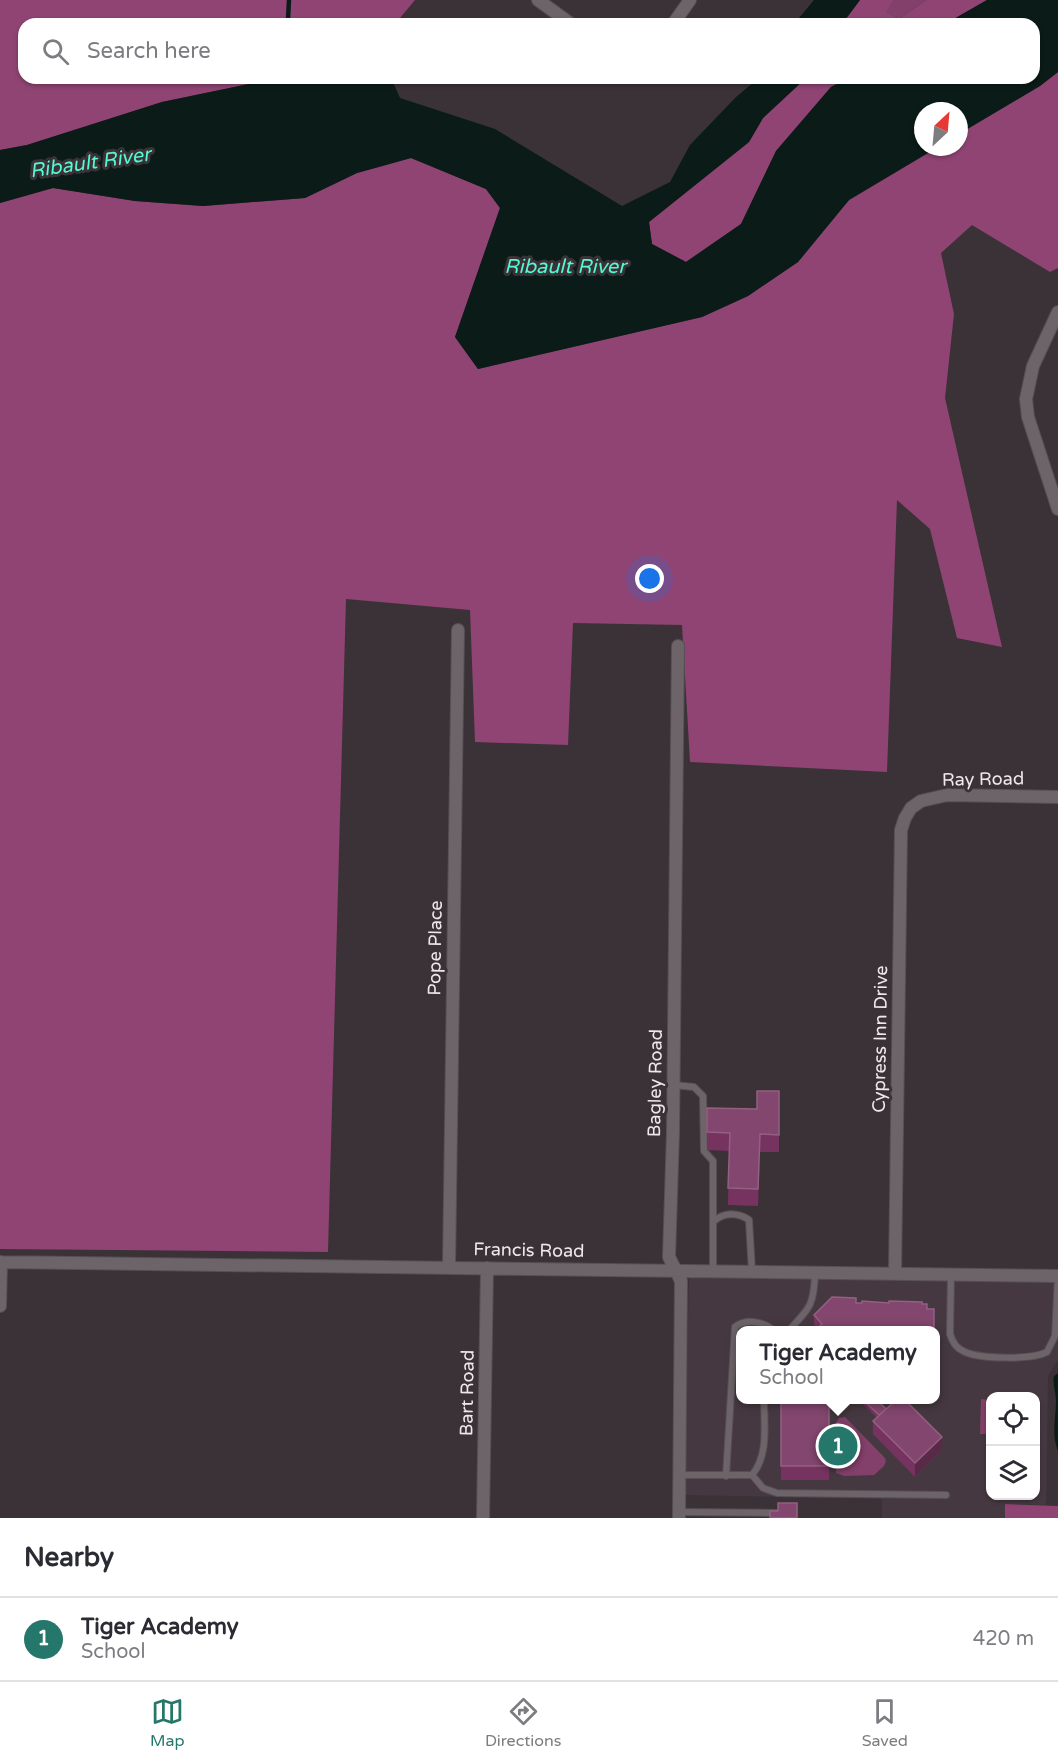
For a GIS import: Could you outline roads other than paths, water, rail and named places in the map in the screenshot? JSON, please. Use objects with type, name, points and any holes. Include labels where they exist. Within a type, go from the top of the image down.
[{"type":"street","points":[[538,0],[563,18]]},
{"type":"street","points":[[677,18],[690,0]]},
{"type":"street","points":[[1058,312],[1033,366],[1026,399],[1028,417],[1058,509]]},
{"type":"street","name":"Pope Place","points":[[449,1267],[458,630]]},
{"type":"street","name":"Bagley Road","points":[[678,646],[669,1257],[681,1281],[679,1515]]},
{"type":"street","name":"Ray Road","points":[[911,807],[921,801],[947,795],[1058,797]]},
{"type":"street","name":"Cypress Inn Drive","points":[[895,1274],[901,830],[911,807]]},
{"type":"street","points":[[0,1262],[0,1306]]},
{"type":"street","name":"Francis Road","points":[[0,1262],[1058,1276]]},
{"type":"street","name":"Bart Road","points":[[483,1518],[487,1268]]},
{"type":"lane","points":[[673,1084],[694,1087],[703,1095],[704,1151],[713,1161],[713,1271]]},
{"type":"lane","points":[[713,1222],[728,1214],[739,1215],[749,1221],[752,1272]]},
{"type":"lane","points":[[793,1326],[809,1309],[813,1300],[815,1273]]},
{"type":"lane","points":[[951,1275],[950,1334],[953,1343],[958,1348],[975,1355],[1032,1357],[1047,1352],[1055,1336],[1058,1276]]},
{"type":"lane","points":[[736,1326],[741,1322],[756,1322],[765,1326]]},
{"type":"lane","points":[[726,1476],[736,1326]]},
{"type":"lane","points":[[680,1475],[752,1475],[759,1467],[764,1446],[764,1404]]},
{"type":"lane","points":[[752,1475],[763,1488],[777,1493],[946,1495]]},
{"type":"lane","points":[[679,1515],[786,1514]]},
{"type":"water","points":[[814,0],[860,0],[846,18],[799,18]]},
{"type":"water","name":"Ribault River","points":[[987,0],[1058,0],[1058,72],[1040,86],[968,129],[968,102],[914,102],[914,156],[923,156],[849,200],[798,262],[748,296],[702,317],[478,369],[455,337],[500,208],[486,189],[411,158],[357,173],[305,198],[203,206],[135,201],[53,188],[0,203],[0,150],[27,145],[162,102],[248,84],[394,84],[400,98],[495,129],[622,206],[670,182],[690,145],[736,97],[752,84],[800,84],[763,118],[749,142],[649,222],[652,244],[686,262],[741,224],[776,151],[831,87],[837,84],[1040,84],[1040,18],[956,18]]},
{"type":"water","points":[[1058,1373],[1058,1451],[1054,1432],[1056,1401],[1053,1382],[1054,1376]]},
{"type":"waterway","points":[[288,18],[289,0]]},
{"type":"place","name":"Tiger Academy","points":[[838,1446]]}]
